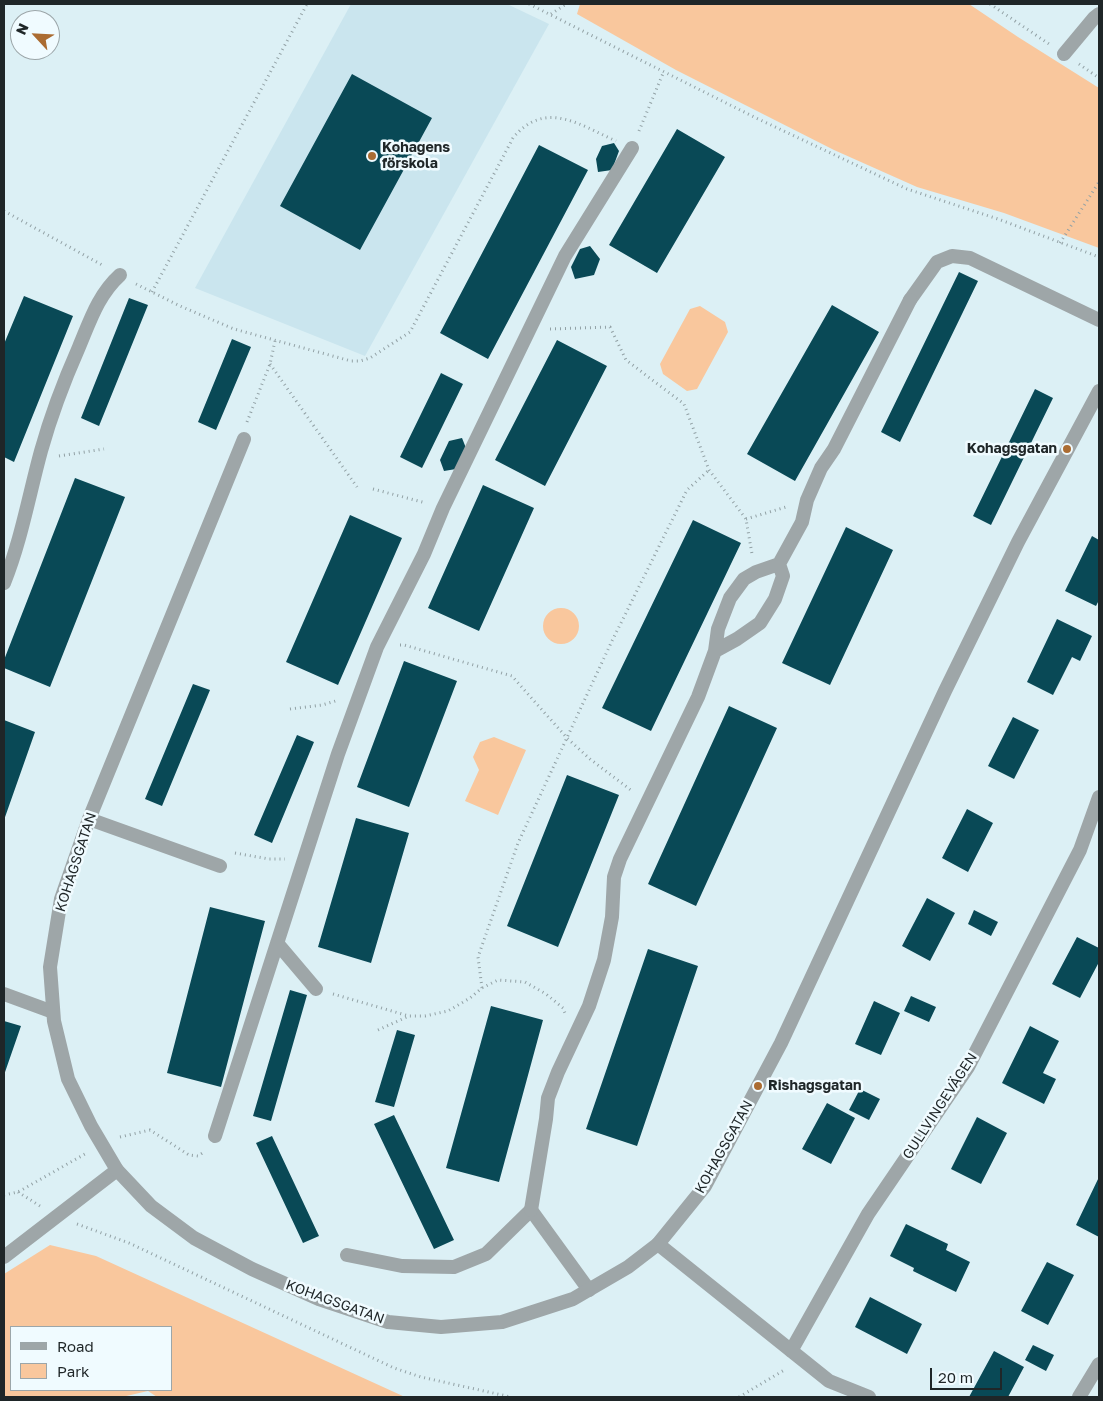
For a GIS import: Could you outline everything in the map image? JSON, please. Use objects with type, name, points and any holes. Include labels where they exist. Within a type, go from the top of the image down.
[{"type":"street","points":[[1064,54],[1099,14]]},
{"type":"street","points":[[215,1136],[338,754],[377,647],[424,554],[443,508],[565,256],[632,148]]},
{"type":"street","points":[[715,650],[737,639],[760,623],[775,599],[782,576],[780,564],[802,522],[807,500],[822,468],[910,300],[937,262],[952,256],[970,258],[1099,320]]},
{"type":"street","points":[[4,583],[12,562],[41,452],[59,394],[98,301],[108,286],[120,275]]},
{"type":"street","name":"KOHAGSGATAN","points":[[244,439],[89,819],[61,899],[50,967],[53,1012],[68,1079],[91,1126],[117,1170],[151,1206],[194,1238],[252,1269],[319,1299],[388,1322],[441,1327],[502,1322],[573,1299],[628,1267],[658,1244],[705,1186],[776,1052],[949,682],[1018,542],[1099,391]]},
{"type":"street","points":[[347,1256],[402,1266],[454,1267],[486,1254],[531,1210],[548,1098],[589,1006],[604,960],[612,917],[614,877],[620,859],[698,697],[715,650],[718,629],[730,598],[744,579],[756,572],[780,564]]},
{"type":"street","name":"GULLVINGEVÄGEN","points":[[791,1351],[868,1214],[968,1067],[1080,850],[1099,797]]},
{"type":"street","points":[[89,819],[220,866]]},
{"type":"street","points":[[277,943],[316,989]]},
{"type":"street","points":[[4,994],[53,1012]]},
{"type":"street","points":[[4,1257],[117,1170]]},
{"type":"street","points":[[531,1210],[589,1290]]},
{"type":"street","points":[[658,1244],[830,1381],[869,1397]]},
{"type":"street","points":[[1079,1397],[1099,1364]]},
{"type":"path","points":[[152,292],[307,4]]},
{"type":"path","points":[[529,4],[754,117],[907,189],[998,219],[1099,257]]},
{"type":"path","points":[[550,14],[566,4]]},
{"type":"path","points":[[990,4],[1099,78]]},
{"type":"path","points":[[4,211],[152,292],[234,329],[351,361],[360,361],[370,358],[410,332],[513,138],[522,128],[538,118],[555,117],[577,122],[632,148],[664,71]]},
{"type":"path","points":[[1060,243],[1099,182]]},
{"type":"path","points":[[524,339],[553,328],[610,327],[626,360],[684,404],[709,470],[746,519],[756,572]]},
{"type":"path","points":[[244,439],[247,431],[247,420],[270,364],[275,341]]},
{"type":"path","points":[[270,364],[357,486]]},
{"type":"path","points":[[41,452],[61,457],[104,449]]},
{"type":"path","points":[[482,988],[478,957],[518,843],[611,643],[687,490],[709,470]]},
{"type":"path","points":[[373,488],[443,508]]},
{"type":"path","points":[[746,519],[807,500]]},
{"type":"path","points":[[377,647],[404,645],[512,676],[567,738],[590,759],[648,803]]},
{"type":"path","points":[[290,709],[322,705],[360,693]]},
{"type":"path","points":[[227,851],[269,859],[288,859],[306,852]]},
{"type":"path","points":[[316,989],[409,1016],[425,1016],[448,1011],[470,998],[482,988],[498,980],[525,982],[546,994],[563,1008],[576,1033]]},
{"type":"path","points":[[378,1030],[409,1016]]},
{"type":"path","points":[[18,1192],[57,1217],[129,1243],[394,1368],[421,1377],[511,1397]]},
{"type":"path","points":[[739,1397],[786,1369],[791,1351]]},
{"type":"shaded area","name":"Kohagens förskola","points":[[351,4],[507,4],[549,24],[365,356],[195,288]]},
{"type":"green space","points":[[580,4],[969,4],[1099,88],[1099,248],[1004,213],[917,187],[834,150],[676,70],[577,14]]},
{"type":"green space","points":[[700,306],[725,322],[728,332],[697,389],[687,391],[663,374],[660,364],[690,309]]},
{"type":"green space","points":[[561,608],[568,609],[574,613],[578,619],[578,633],[574,639],[568,643],[561,644],[554,643],[548,639],[544,633],[543,626],[544,619],[548,613],[554,609]]},
{"type":"green space","points":[[494,737],[526,750],[498,815],[465,801],[479,770],[473,757],[480,742]]},
{"type":"green space","points":[[50,1245],[96,1256],[405,1397],[157,1397],[148,1391],[122,1397],[4,1397],[4,1274]]},
{"type":"building","points":[[352,74],[432,118],[360,250],[280,206]]},
{"type":"building","points":[[677,129],[725,157],[657,273],[609,245]]},
{"type":"building","points":[[614,143],[619,151],[612,170],[598,172],[596,159],[602,146]]},
{"type":"building","points":[[539,145],[588,170],[488,359],[440,333]]},
{"type":"building","points":[[590,246],[600,259],[594,275],[575,279],[571,267],[580,249]]},
{"type":"building","points":[[959,272],[978,281],[900,442],[881,432]]},
{"type":"building","points":[[24,296],[73,316],[14,462],[4,457],[4,344]]},
{"type":"building","points":[[129,298],[148,305],[99,426],[81,418]]},
{"type":"building","points":[[832,305],[879,332],[795,481],[747,454]]},
{"type":"building","points":[[232,339],[251,347],[216,430],[198,422]]},
{"type":"building","points":[[557,340],[607,366],[545,486],[495,460]]},
{"type":"building","points":[[441,373],[463,384],[422,468],[400,457]]},
{"type":"building","points":[[1035,389],[1053,398],[991,525],[973,516]]},
{"type":"building","points":[[462,438],[466,448],[456,469],[444,471],[440,460],[449,441]]},
{"type":"building","points":[[75,478],[125,497],[50,687],[4,668],[4,660]]},
{"type":"building","points":[[483,485],[534,508],[479,631],[428,608]]},
{"type":"building","points":[[350,515],[402,538],[338,685],[286,662]]},
{"type":"building","points":[[693,520],[741,543],[651,731],[602,708]]},
{"type":"building","points":[[846,527],[893,550],[830,685],[782,663]]},
{"type":"building","points":[[1092,536],[1099,540],[1099,600],[1096,606],[1065,591]]},
{"type":"building","points":[[1057,619],[1092,636],[1080,661],[1072,657],[1053,695],[1027,682]]},
{"type":"building","points":[[404,661],[457,681],[409,807],[357,787]]},
{"type":"building","points":[[193,684],[210,690],[162,806],[145,799]]},
{"type":"building","points":[[729,706],[777,728],[696,906],[648,884]]},
{"type":"building","points":[[1013,717],[1039,730],[1014,779],[988,766]]},
{"type":"building","points":[[4,720],[35,732],[4,820]]},
{"type":"building","points":[[297,735],[314,742],[272,843],[254,835]]},
{"type":"building","points":[[567,775],[619,795],[558,947],[507,926]]},
{"type":"building","points":[[967,809],[993,823],[968,872],[942,858]]},
{"type":"building","points":[[356,818],[409,833],[371,963],[318,947]]},
{"type":"building","points":[[927,898],[955,913],[930,961],[902,946]]},
{"type":"building","points":[[210,907],[265,921],[221,1087],[167,1073]]},
{"type":"building","points":[[974,910],[998,922],[991,936],[968,924]]},
{"type":"building","points":[[1077,937],[1099,948],[1099,962],[1080,998],[1052,984]]},
{"type":"building","points":[[648,949],[698,966],[637,1146],[586,1129]]},
{"type":"building","points":[[290,990],[307,995],[271,1121],[253,1116]]},
{"type":"building","points":[[911,996],[936,1007],[929,1022],[904,1011]]},
{"type":"building","points":[[874,1001],[900,1013],[881,1055],[855,1044]]},
{"type":"building","points":[[491,1006],[543,1020],[499,1182],[446,1168]]},
{"type":"building","points":[[4,1021],[21,1026],[4,1075]]},
{"type":"building","points":[[1030,1026],[1059,1041],[1043,1073],[1056,1079],[1044,1104],[1002,1083]]},
{"type":"building","points":[[397,1030],[415,1035],[394,1107],[375,1102]]},
{"type":"building","points":[[860,1089],[880,1099],[869,1120],[849,1110]]},
{"type":"building","points":[[827,1103],[855,1118],[831,1164],[802,1149]]},
{"type":"building","points":[[394,1115],[454,1240],[434,1249],[374,1124]]},
{"type":"building","points":[[977,1117],[1007,1133],[981,1184],[951,1169]]},
{"type":"building","points":[[272,1136],[319,1236],[303,1243],[256,1143]]},
{"type":"building","points":[[1099,1177],[1099,1237],[1076,1225]]},
{"type":"building","points":[[906,1224],[948,1244],[946,1250],[970,1262],[956,1292],[913,1271],[914,1268],[890,1256]]},
{"type":"building","points":[[1047,1262],[1074,1275],[1048,1325],[1021,1311]]},
{"type":"building","points":[[870,1297],[922,1324],[907,1354],[855,1327]]},
{"type":"building","points":[[1033,1345],[1054,1355],[1046,1371],[1025,1360]]},
{"type":"building","points":[[994,1351],[1024,1367],[1008,1397],[969,1397]]},
{"type":"place","name":"Kohagens förskola","points":[[372,156]]},
{"type":"place","name":"Kohagsgatan","points":[[1067,449]]},
{"type":"place","name":"Rishagsgatan","points":[[758,1086]]}]
